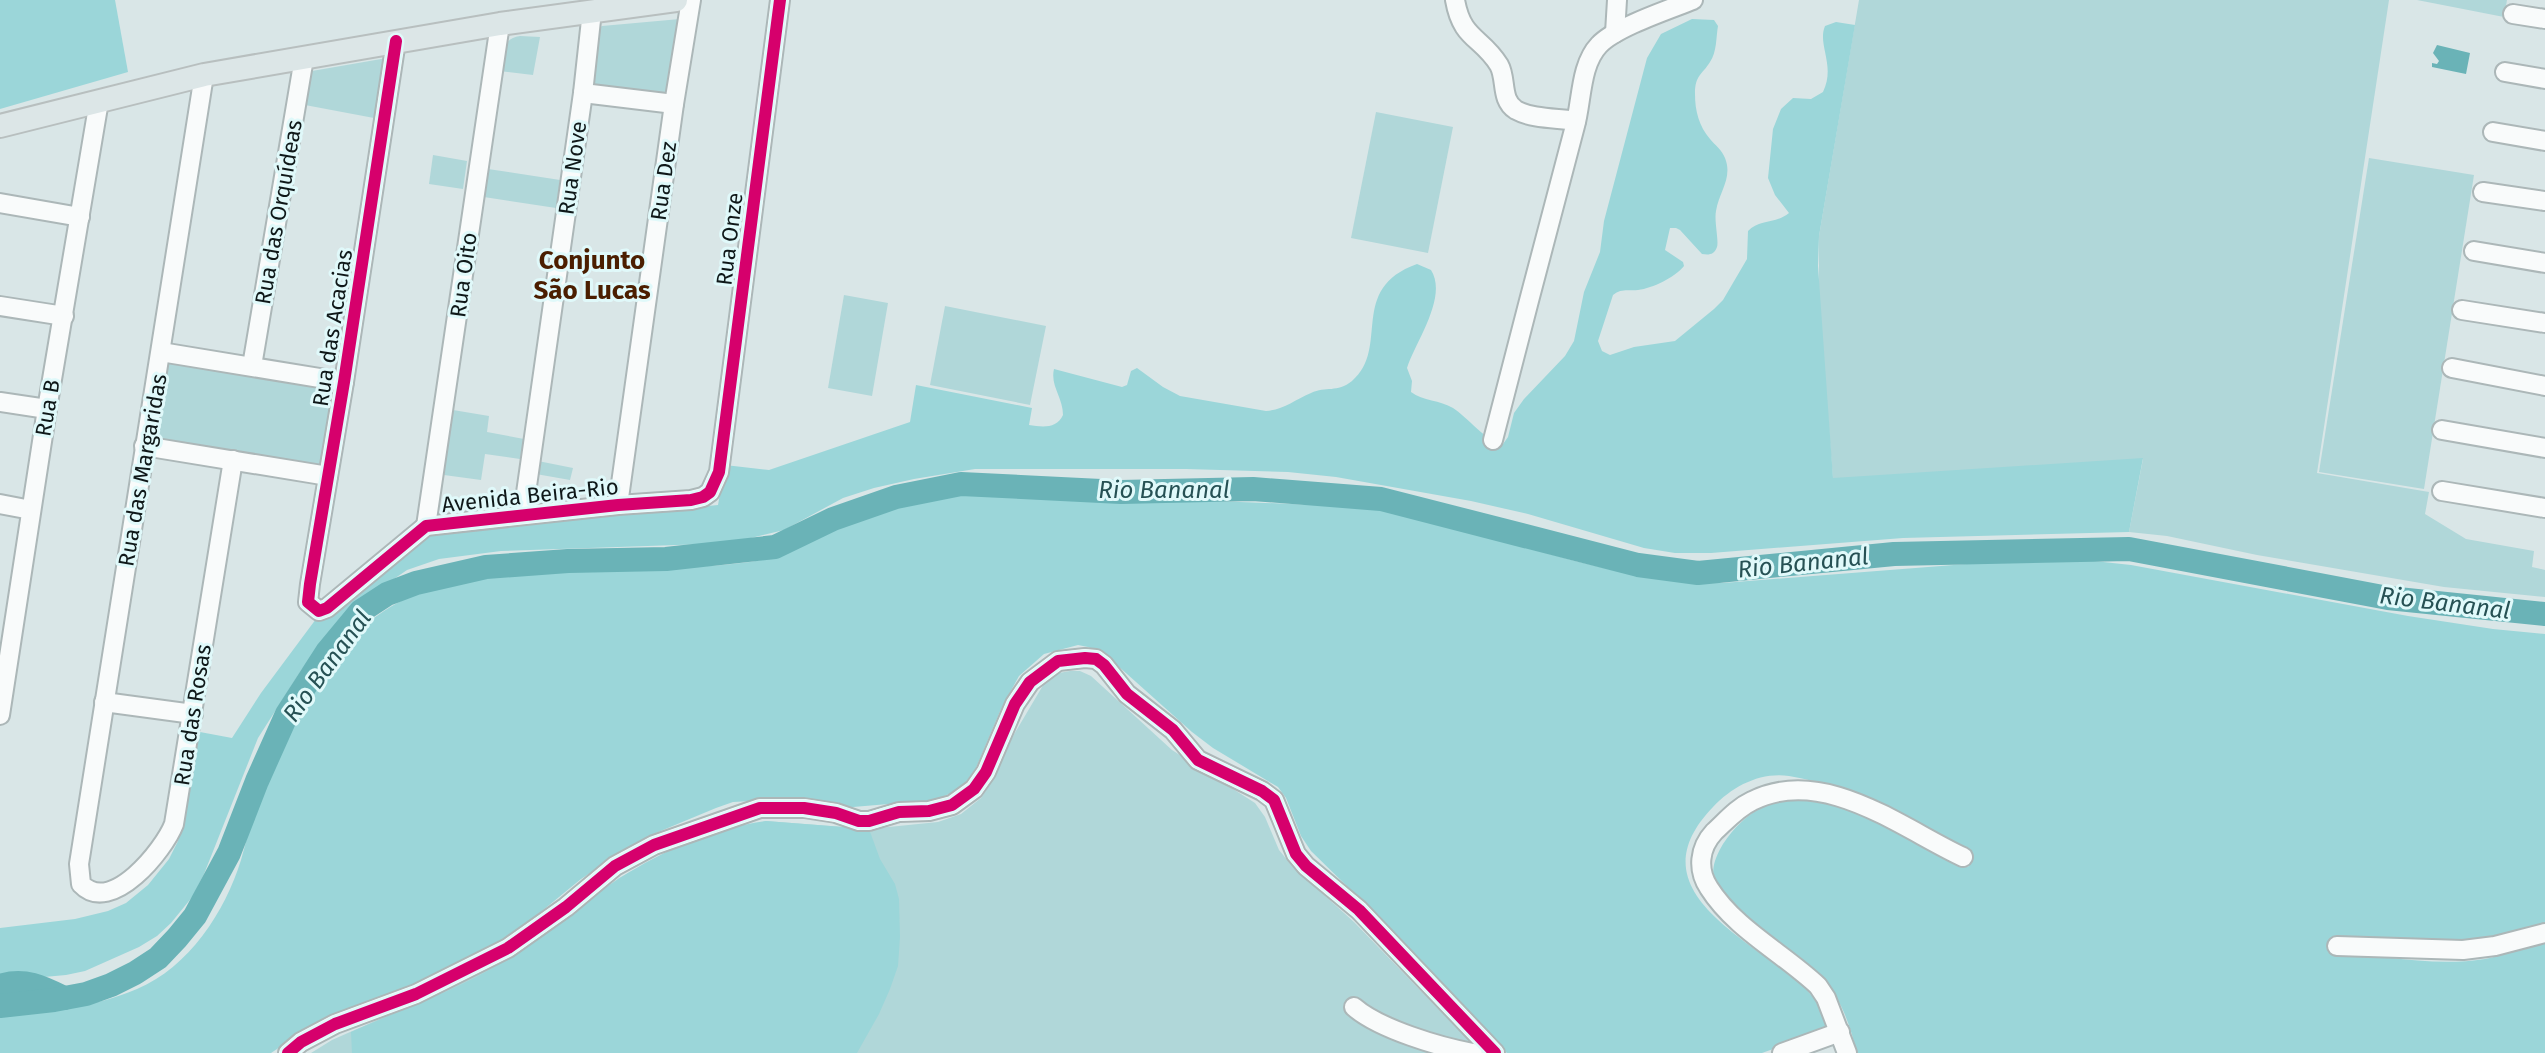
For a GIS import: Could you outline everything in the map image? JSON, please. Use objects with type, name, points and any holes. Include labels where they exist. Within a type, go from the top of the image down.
[{"type":"main road","points":[[0,126],[204,75],[500,24],[676,0]]},
{"type":"street","name":"Rua Dez","points":[[618,505],[691,0]]},
{"type":"street","name":"Rua Onze","points":[[715,482],[721,456],[780,0]]},
{"type":"street","points":[[1455,0],[1464,28],[1493,57],[1501,70],[1512,107],[1523,113],[1576,121]]},
{"type":"street","points":[[1615,33],[1617,0]]},
{"type":"street","points":[[1493,440],[1576,121],[1587,66],[1600,44],[1615,33],[1693,0]]},
{"type":"street","name":"Rua Nove","points":[[523,514],[592,11]]},
{"type":"street","points":[[2513,14],[2545,19]]},
{"type":"street","name":"Rua Oito","points":[[426,526],[500,24]]},
{"type":"street","name":"Rua das Acacias","points":[[324,610],[311,607],[308,599],[396,41]]},
{"type":"street","name":"Rua das Orquídeas","points":[[252,366],[304,58]]},
{"type":"street","points":[[2505,72],[2545,79]]},
{"type":"street","name":"Rua das Margaridas","points":[[79,864],[204,75]]},
{"type":"street","points":[[583,93],[674,104]]},
{"type":"street","name":"Rua B","points":[[1,704],[8,600],[31,510],[99,101]]},
{"type":"street","points":[[2493,132],[2545,141]]},
{"type":"street","points":[[2483,192],[2545,201]]},
{"type":"street","points":[[0,203],[80,217]]},
{"type":"street","points":[[2474,251],[2545,263]]},
{"type":"street","points":[[0,306],[64,316]]},
{"type":"street","points":[[2462,310],[2545,323]]},
{"type":"street","points":[[161,352],[344,382]]},
{"type":"street","points":[[2452,368],[2545,386]]},
{"type":"street","points":[[0,402],[47,409]]},
{"type":"street","points":[[2442,430],[2545,448]]},
{"type":"street","points":[[144,446],[328,476]]},
{"type":"street","name":"Rua das Rosas","points":[[79,864],[79,878],[86,888],[97,893],[110,892],[137,873],[158,851],[174,824],[233,460]]},
{"type":"street","name":"Avenida Beira-Rio","points":[[324,610],[426,526],[523,514],[691,500],[710,492],[715,482]]},
{"type":"street","points":[[2442,491],[2545,508]]},
{"type":"street","points":[[0,504],[31,510]]},
{"type":"street","points":[[288,1053],[301,1042],[335,1024],[416,994],[508,948],[566,907],[615,866],[654,845],[760,808],[804,808],[869,821],[899,812],[929,811],[952,805],[974,789],[986,772],[1015,704],[1030,682],[1058,661],[1085,658],[1096,659],[1104,665],[1127,694],[1173,730],[1198,760],[1274,800],[1292,846],[1306,866],[1359,910],[1495,1053]]},
{"type":"street","points":[[104,702],[193,714]]},
{"type":"street","points":[[1847,1053],[1826,998],[1818,986],[1739,922],[1709,889],[1703,878],[1701,856],[1710,836],[1754,800],[1770,794],[1807,792],[1840,797],[1880,812],[1963,857]]},
{"type":"street","points":[[2337,946],[2463,950],[2495,946],[2545,933]]},
{"type":"street","points":[[1354,1007],[1374,1021],[1442,1046],[1473,1053]]},
{"type":"street","points":[[1782,1053],[1840,1032]]},
{"type":"shaded area","points":[[0,0],[115,0],[128,72],[0,109]]},
{"type":"shaded area","points":[[1859,0],[2389,0],[2317,473],[2429,492],[2425,514],[2466,539],[2534,551],[2532,567],[2545,570],[2545,597],[2444,587],[2167,536],[2129,532],[2143,459],[1833,479],[1819,307],[1819,236]]},
{"type":"shaded area","points":[[2417,0],[2507,0],[2504,17]]},
{"type":"shaded area","points":[[680,19],[668,99],[589,90],[598,29],[602,26]]},
{"type":"shaded area","points":[[1692,19],[1714,20],[1718,26],[1714,54],[1695,88],[1700,124],[1722,152],[1727,165],[1716,211],[1717,247],[1711,254],[1702,254],[1680,230],[1670,228],[1665,250],[1683,262],[1684,266],[1657,285],[1613,295],[1598,341],[1602,351],[1610,355],[1634,347],[1675,341],[1723,300],[1747,259],[1748,231],[1789,213],[1775,195],[1768,178],[1773,129],[1781,109],[1793,98],[1811,99],[1823,92],[1828,73],[1823,41],[1825,26],[1836,22],[1855,25],[1819,236],[1818,266],[1833,478],[2143,458],[2129,532],[1903,538],[1675,553],[1644,548],[1471,501],[1336,477],[1288,472],[1186,469],[975,469],[874,488],[843,498],[784,530],[747,539],[706,544],[501,551],[439,559],[407,570],[378,590],[337,627],[302,669],[258,738],[204,874],[193,896],[171,923],[139,947],[85,971],[0,981],[0,928],[75,919],[108,911],[126,903],[148,885],[169,859],[178,841],[200,732],[232,738],[316,619],[423,535],[718,505],[725,465],[769,470],[910,422],[916,385],[1032,408],[1029,425],[1039,426],[1053,425],[1063,415],[1054,369],[1122,387],[1127,385],[1131,371],[1137,368],[1180,396],[1266,411],[1278,409],[1311,393],[1341,387],[1352,381],[1363,368],[1369,352],[1376,303],[1383,288],[1396,275],[1417,264],[1431,270],[1436,293],[1429,319],[1407,368],[1412,381],[1411,392],[1453,408],[1485,435],[1503,444],[1514,413],[1565,356],[1574,341],[1584,292],[1600,252],[1604,221],[1647,58],[1661,34]]},
{"type":"shaded area","points":[[520,36],[540,37],[533,75],[499,71],[506,44]]},
{"type":"shaded area","points":[[2437,45],[2470,53],[2466,74],[2432,67],[2432,63],[2439,61],[2433,53]]},
{"type":"shaded area","points":[[387,58],[374,118],[305,105],[312,71]]},
{"type":"shaded area","points":[[1376,112],[1453,127],[1428,253],[1351,238]]},
{"type":"shaded area","points":[[433,155],[467,161],[463,189],[429,184]]},
{"type":"shaded area","points":[[2369,158],[2474,175],[2424,489],[2319,472]]},
{"type":"shaded area","points":[[488,169],[560,180],[556,208],[484,197]]},
{"type":"shaded area","points":[[844,295],[888,303],[872,396],[828,388]]},
{"type":"shaded area","points":[[945,306],[1046,326],[1030,405],[930,385]]},
{"type":"shaded area","points":[[167,360],[337,384],[322,467],[154,442]]},
{"type":"shaded area","points":[[453,410],[489,416],[487,432],[524,439],[520,459],[485,454],[481,480],[444,475]]},
{"type":"shaded area","points":[[538,461],[573,468],[570,480],[536,474]]},
{"type":"shaded area","points":[[974,491],[1374,508],[1591,565],[1679,581],[1723,583],[1992,562],[2094,561],[2131,565],[2408,616],[2545,634],[2545,925],[2481,942],[2431,944],[2330,939],[2331,950],[2447,962],[2485,959],[2545,941],[2545,1053],[1857,1053],[1844,1012],[1821,976],[1745,916],[1720,890],[1713,869],[1723,844],[1740,823],[1763,807],[1786,801],[1812,801],[1868,817],[1968,867],[1973,854],[1860,798],[1813,781],[1778,775],[1748,782],[1721,799],[1691,837],[1686,864],[1692,888],[1708,910],[1805,988],[1831,1028],[1762,1053],[1507,1053],[1487,1036],[1311,851],[1278,787],[1192,732],[1108,657],[1078,645],[1044,654],[1019,676],[976,768],[966,782],[953,792],[936,800],[853,807],[751,801],[733,802],[716,808],[651,835],[616,856],[581,879],[509,938],[434,979],[307,1029],[271,1053],[0,1053],[0,1015],[70,1007],[121,995],[156,979],[189,952],[215,918],[234,880],[261,790],[310,691],[344,646],[384,611],[425,590],[470,578],[518,571],[720,565],[766,559],[888,511]]},
{"type":"shaded area","points":[[1070,671],[1091,676],[1172,750],[1255,803],[1265,817],[1279,850],[1293,867],[1354,922],[1450,1021],[1488,1053],[311,1053],[332,1040],[470,979],[505,960],[619,878],[670,851],[766,821],[869,829],[938,822],[961,814],[981,798],[993,780],[1013,736],[1045,682],[1059,673]]},
{"type":"shaded area","points":[[766,821],[869,829],[880,859],[895,884],[899,899],[898,966],[879,1014],[857,1053],[352,1053],[351,1032],[488,971],[637,868],[709,835]]},
{"type":"waterway","name":"Rio Bananal","points":[[0,1006],[86,994],[111,985],[158,958],[177,938],[195,916],[229,853],[287,714],[327,652],[361,611],[387,594],[416,583],[486,567],[666,559],[775,547],[833,519],[896,497],[961,484],[1121,492],[1253,489],[1381,499],[1638,565],[1698,573],[1894,554],[2129,549],[2388,598],[2545,614]]},
{"type":"waterway","points":[[0,986],[25,983],[64,998]]},
{"type":"cycle path","points":[[396,41],[310,584],[308,602],[319,611],[327,608],[426,526],[691,500],[710,492],[719,472],[780,0]]},
{"type":"cycle path","points":[[288,1053],[301,1042],[335,1024],[416,994],[508,948],[566,907],[615,866],[654,845],[760,808],[804,808],[869,821],[899,812],[929,811],[952,805],[974,789],[986,772],[1015,704],[1030,682],[1058,661],[1085,658],[1096,659],[1104,665],[1127,694],[1173,730],[1198,760],[1274,800],[1296,854],[1306,866],[1359,910],[1495,1053]]},
{"type":"district","name":"Conjunto São Lucas","points":[[592,275]]}]
